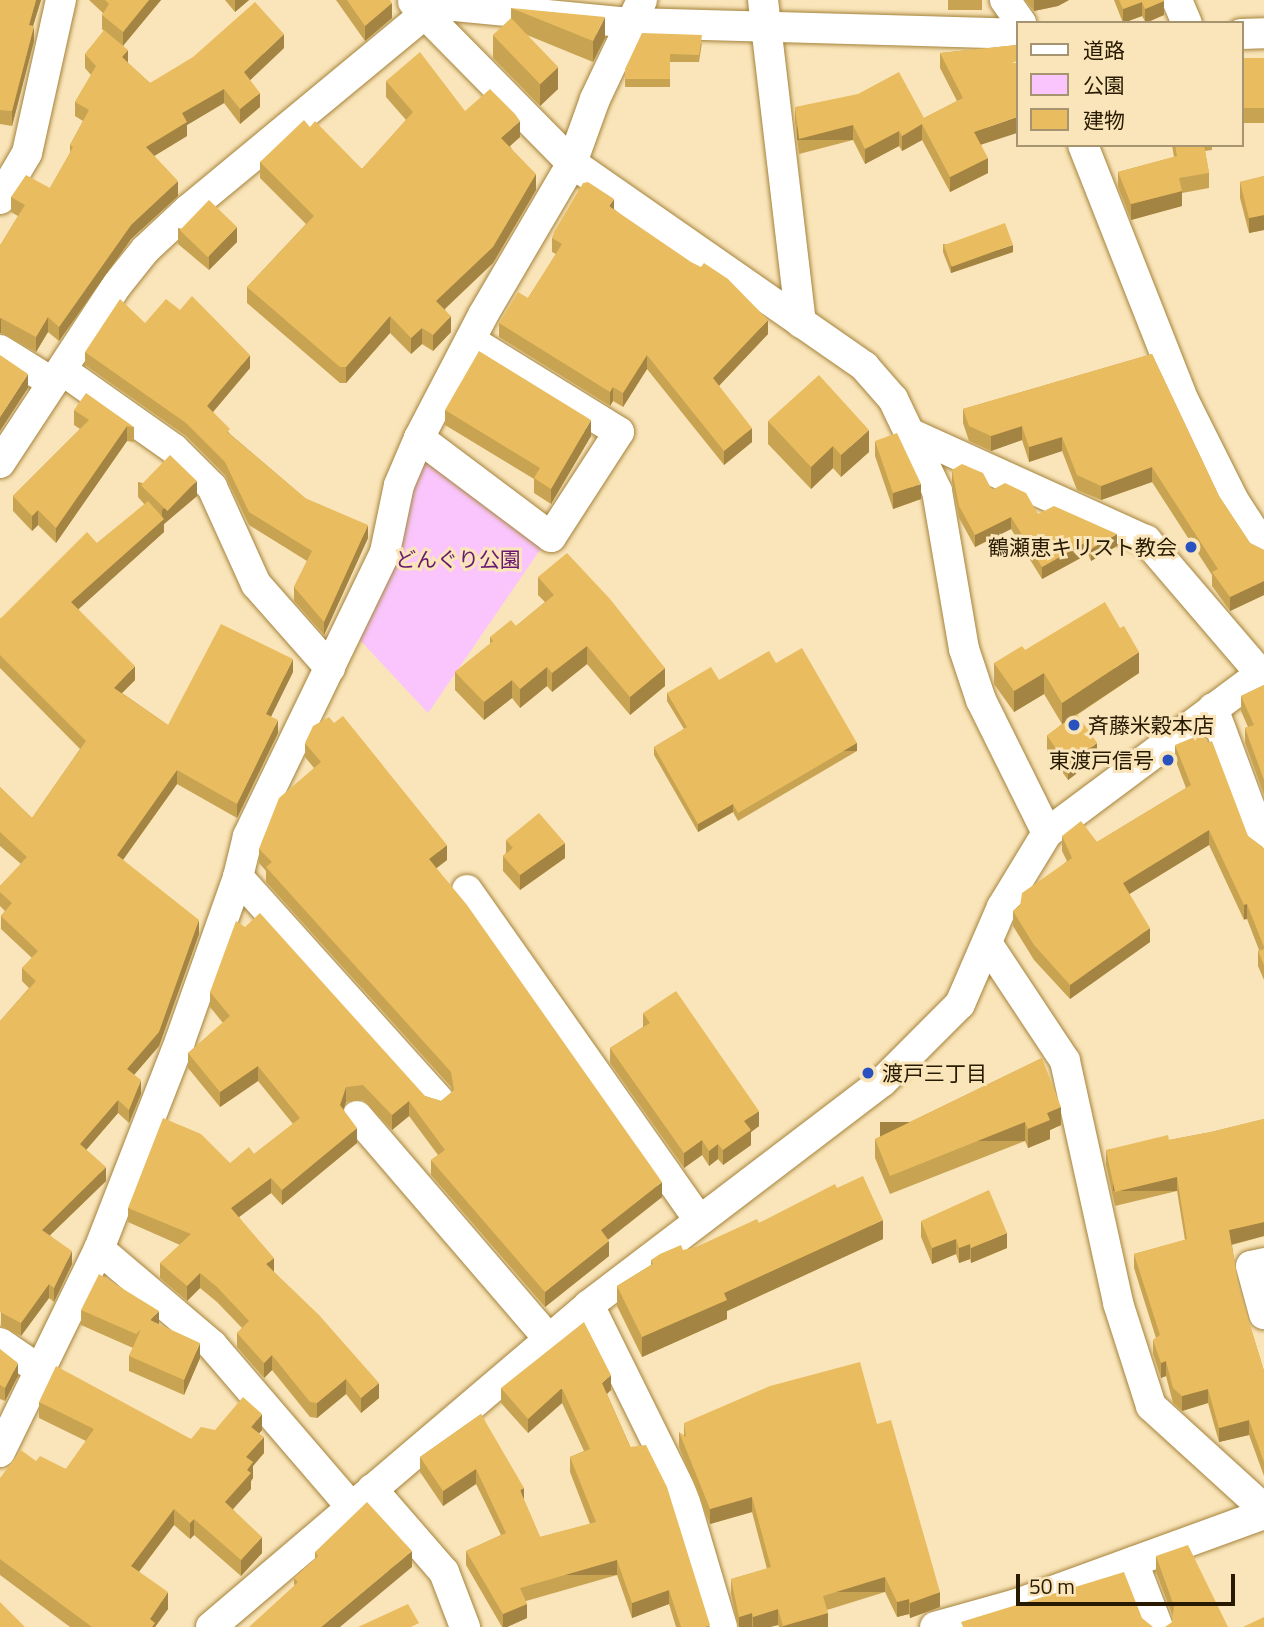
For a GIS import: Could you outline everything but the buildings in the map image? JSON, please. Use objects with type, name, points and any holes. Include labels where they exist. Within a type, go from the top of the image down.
[{"type":"street","points":[[0,199],[27,153],[61,0]]},
{"type":"street","points":[[1005,0],[1020,21]]},
{"type":"street","points":[[1177,0],[1186,21]]},
{"type":"street","points":[[0,463],[145,250],[417,8],[444,5],[764,14],[1016,34]]},
{"type":"street","points":[[417,8],[572,163],[864,366],[893,399],[914,435],[937,491],[964,649],[981,699],[1047,833]]},
{"type":"street","points":[[0,1452],[99,1250],[238,877],[248,836],[386,552],[398,485],[470,340],[572,163],[595,99],[637,11]]},
{"type":"street","points":[[764,14],[801,323]]},
{"type":"street","points":[[1243,34],[1264,33]]},
{"type":"street","points":[[1084,147],[1184,401],[1234,501],[1264,547]]},
{"type":"street","points":[[419,438],[551,537],[619,432],[470,340]]},
{"type":"street","points":[[0,350],[57,377],[174,449],[212,486],[256,584],[330,668]]},
{"type":"street","points":[[211,1627],[589,1305],[882,1082],[960,1004],[1025,863],[1047,833],[1262,672],[1146,540],[914,435]]},
{"type":"street","points":[[1213,708],[1264,845]]},
{"type":"street","points":[[238,877],[438,1099]]},
{"type":"street","points":[[467,890],[699,1220]]},
{"type":"street","points":[[936,1627],[1022,1616],[1133,1562],[1264,1512],[1151,1406],[1118,1303],[1065,1061],[988,943]]},
{"type":"street","points":[[358,1116],[549,1339]]},
{"type":"street","points":[[99,1250],[212,1345],[362,1499],[444,1572],[465,1627]]},
{"type":"street","points":[[1264,1263],[1251,1266],[1264,1314]]},
{"type":"street","points":[[589,1305],[682,1495],[722,1627]]},
{"type":"street","points":[[0,1343],[41,1371]]},
{"type":"street","points":[[1133,1562],[1158,1627]]},
{"type":"green space","name":"どんぐり公園","points":[[424,455],[544,544],[428,713],[358,638],[407,492]]},
{"type":"place","name":"鶴瀬恵キリスト教会","points":[[1191,547]]},
{"type":"place","name":"斉藤米穀本店","points":[[1074,725]]},
{"type":"place","name":"東渡戸信号","points":[[1168,760]]},
{"type":"place","name":"渡戸三丁目","points":[[868,1073]]}]
